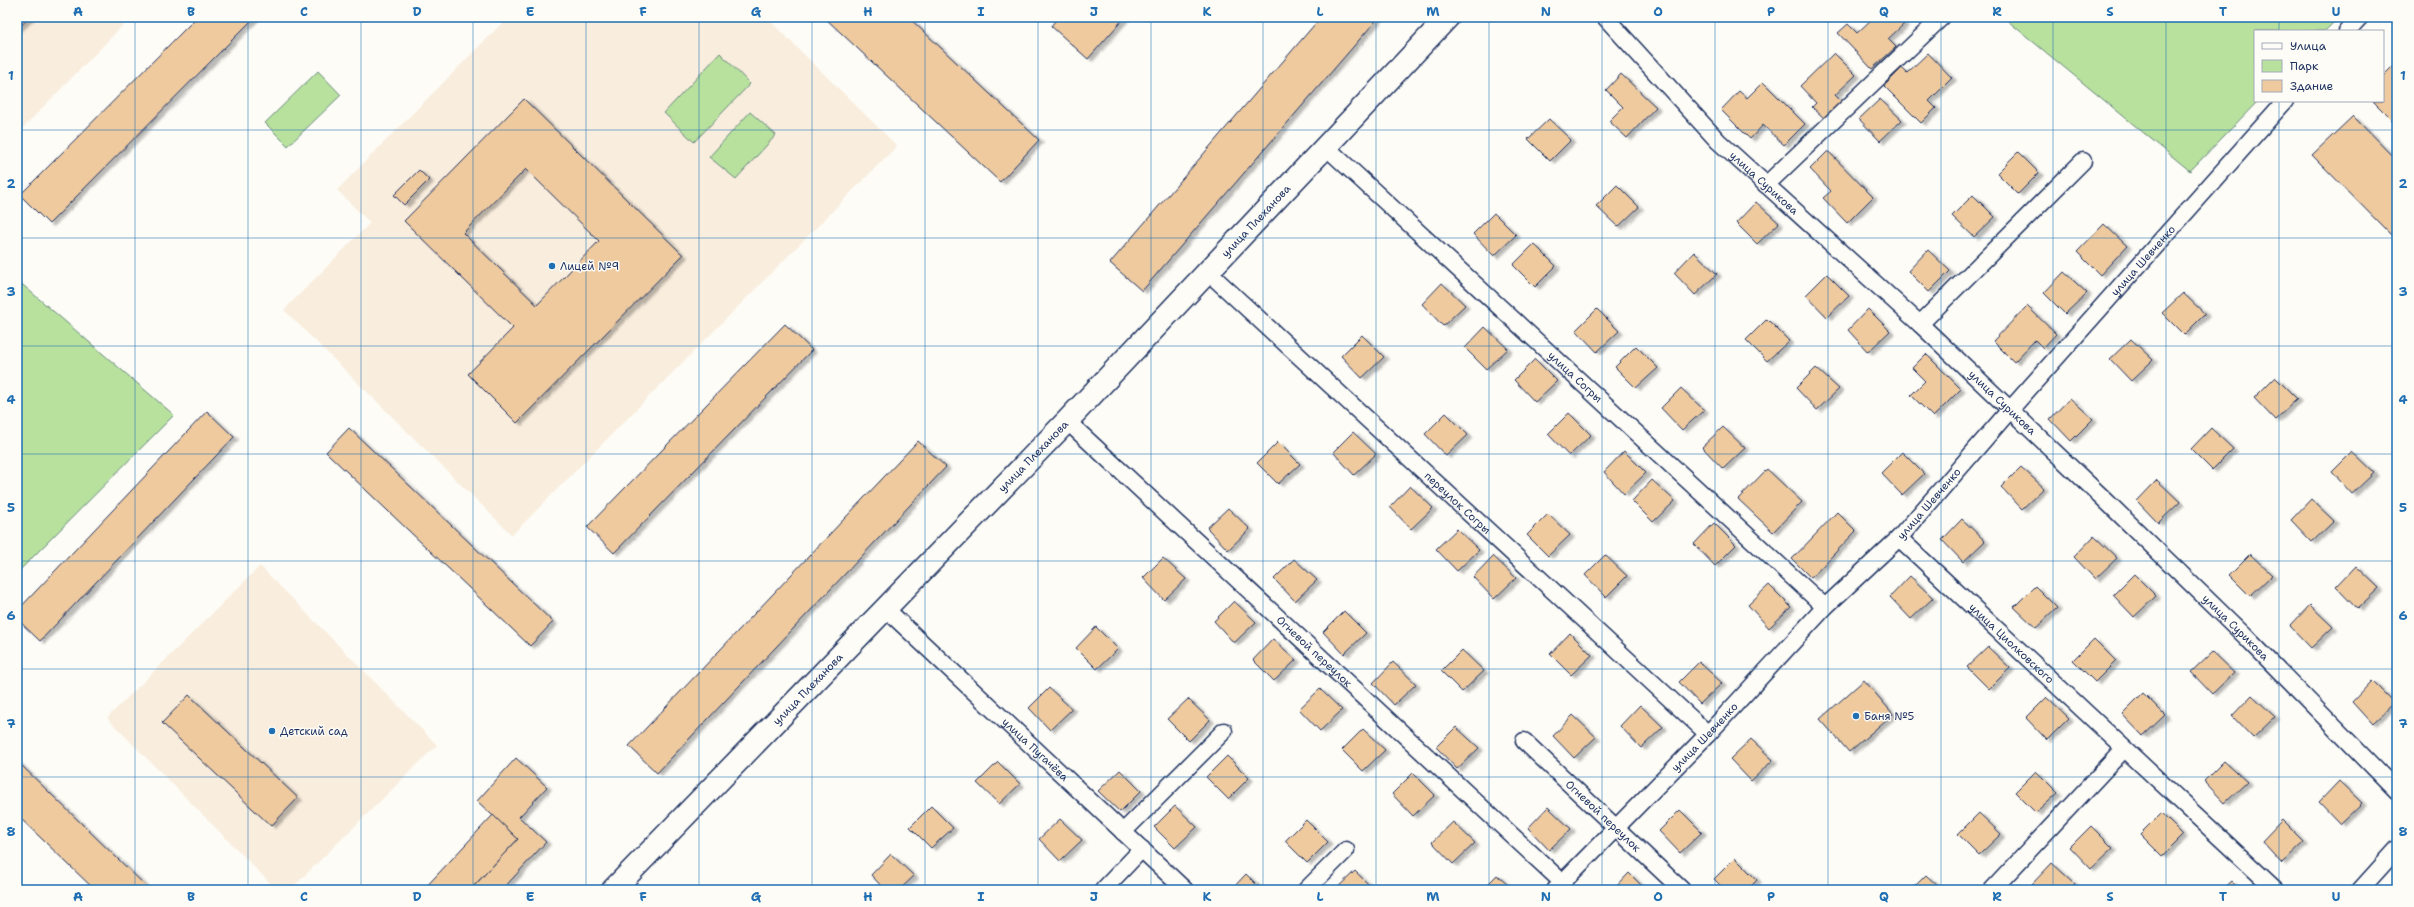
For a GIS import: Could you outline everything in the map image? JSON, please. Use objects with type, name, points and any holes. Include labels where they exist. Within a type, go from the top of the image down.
[{"type":"main road","name":"улица Плеханова","points":[[613,890],[1067,421],[1448,17]]},
{"type":"street","name":"улица Сурикова","points":[[1605,17],[1718,141],[1920,324],[2009,411],[2103,498],[2246,637],[2397,791]]},
{"type":"street","points":[[1766,185],[1942,17]]},
{"type":"street","points":[[2348,30],[2360,17]]},
{"type":"street","name":"улица Шевченко","points":[[1558,886],[1708,734],[1825,607],[1899,538],[2009,411],[2284,102]]},
{"type":"street","name":"улица Согры","points":[[1326,147],[1825,607]]},
{"type":"street","points":[[1920,324],[2083,160]]},
{"type":"street","name":"переулок Согры","points":[[1208,272],[1708,734]]},
{"type":"street","name":"Огневой переулок","points":[[1067,421],[1558,886]]},
{"type":"street","name":"улица Циолковского","points":[[1899,538],[2124,750],[2276,890]]},
{"type":"street","name":"улица Пугачёва","points":[[886,609],[1185,890]]},
{"type":"street","points":[[1123,832],[1224,731]]},
{"type":"street","name":"Огневой переулок","points":[[1524,741],[1617,826],[1682,890]]},
{"type":"street","points":[[1992,890],[2124,750]]},
{"type":"street","points":[[1103,890],[1142,849]]},
{"type":"street","points":[[2360,890],[2397,849]]},
{"type":"street","points":[[1306,890],[1346,850]]},
{"type":"shaded area","points":[[17,17],[131,17],[17,134]]},
{"type":"shaded area","name":"Лицей №9","points":[[508,17],[766,17],[897,146],[512,535],[284,310],[370,223],[337,190]]},
{"type":"shaded area","name":"Детский сад","points":[[260,566],[437,745],[290,890],[277,890],[107,718]]},
{"type":"green space","points":[[2003,17],[2339,17],[2326,30],[2254,30],[2254,102],[2257,102],[2190,171]]},
{"type":"green space","points":[[720,53],[750,84],[694,142],[664,113]]},
{"type":"green space","points":[[318,71],[341,95],[288,146],[265,123]]},
{"type":"green space","points":[[750,112],[776,135],[736,179],[709,157]]},
{"type":"green space","points":[[17,280],[174,415],[17,573]]},
{"type":"building","points":[[17,17],[30,17],[17,29]]},
{"type":"building","points":[[197,17],[255,17],[49,224],[20,195]]},
{"type":"building","points":[[824,17],[908,17],[1039,140],[1000,182]]},
{"type":"building","points":[[1058,17],[1125,17],[1088,59],[1051,26]]},
{"type":"building","points":[[1321,17],[1379,17],[1142,291],[1110,263]]},
{"type":"building","points":[[1874,17],[1897,17],[1904,24],[1888,39],[1896,47],[1872,69],[1838,33],[1848,24],[1857,33]]},
{"type":"building","points":[[1834,53],[1856,75],[1835,95],[1842,102],[1825,119],[1812,107],[1816,103],[1800,86]]},
{"type":"building","points":[[1928,53],[1952,78],[1929,101],[1936,108],[1921,123],[1884,86],[1902,68],[1907,73]]},
{"type":"building","points":[[2397,62],[2397,121],[2395,123],[2374,102],[2384,102],[2384,75]]},
{"type":"building","points":[[1621,74],[1656,107],[1627,138],[1609,121],[1623,107],[1606,90]]},
{"type":"building","points":[[1763,82],[1805,124],[1784,145],[1763,125],[1750,139],[1721,110],[1739,91],[1747,98]]},
{"type":"building","points":[[524,99],[683,255],[517,423],[468,374],[513,328],[404,221]],"holes":[[[526,169],[599,241],[537,305],[463,233]]]},
{"type":"building","points":[[1880,99],[1902,120],[1880,141],[1859,119]]},
{"type":"building","points":[[2353,116],[2397,161],[2397,241],[2312,155]]},
{"type":"building","points":[[1549,119],[1571,140],[1550,161],[1528,139]]},
{"type":"building","points":[[1828,151],[1873,197],[1847,223],[1823,198],[1831,191],[1810,169]]},
{"type":"building","points":[[2018,152],[2039,173],[2018,194],[1997,173]]},
{"type":"building","points":[[419,170],[429,180],[404,205],[394,195]]},
{"type":"building","points":[[1617,185],[1639,207],[1618,227],[1596,206]]},
{"type":"building","points":[[1973,195],[1995,217],[1974,237],[1952,216]]},
{"type":"building","points":[[1756,202],[1779,223],[1757,244],[1736,223]]},
{"type":"building","points":[[1494,213],[1516,235],[1494,256],[1473,234]]},
{"type":"building","points":[[2104,224],[2127,246],[2100,275],[2077,252]]},
{"type":"building","points":[[1534,244],[1556,266],[1535,287],[1513,265]]},
{"type":"building","points":[[1928,250],[1950,271],[1929,292],[1908,271]]},
{"type":"building","points":[[1694,252],[1717,274],[1695,295],[1674,273]]},
{"type":"building","points":[[2064,272],[2087,293],[2065,314],[2044,293]]},
{"type":"building","points":[[1827,274],[1849,296],[1827,317],[1806,295]]},
{"type":"building","points":[[1442,283],[1465,305],[1443,326],[1422,304]]},
{"type":"building","points":[[2183,293],[2205,314],[2184,335],[2162,313]]},
{"type":"building","points":[[2027,306],[2056,334],[2043,348],[2035,340],[2014,362],[1993,341]]},
{"type":"building","points":[[1597,309],[1619,331],[1597,352],[1576,330]]},
{"type":"building","points":[[1868,309],[1890,331],[1868,352],[1848,330]]},
{"type":"building","points":[[1767,319],[1789,341],[1767,361],[1746,340]]},
{"type":"building","points":[[785,324],[812,350],[614,553],[587,527]]},
{"type":"building","points":[[1485,327],[1508,349],[1486,369],[1465,348]]},
{"type":"building","points":[[1362,335],[1384,357],[1362,378],[1341,356]]},
{"type":"building","points":[[2131,339],[2153,360],[2131,381],[2110,359]]},
{"type":"building","points":[[1636,346],[1658,368],[1636,388],[1615,367]]},
{"type":"building","points":[[1926,354],[1961,389],[1933,417],[1911,395],[1925,381],[1912,368]]},
{"type":"building","points":[[1535,359],[1557,381],[1535,402],[1514,380]]},
{"type":"building","points":[[1816,368],[1839,389],[1817,410],[1796,388]]},
{"type":"building","points":[[2275,377],[2297,399],[2275,420],[2254,398]]},
{"type":"building","points":[[1681,388],[1704,410],[1682,430],[1661,408]]},
{"type":"building","points":[[2070,398],[2093,419],[2071,441],[2050,419]]},
{"type":"building","points":[[207,411],[234,437],[40,641],[17,619],[17,611]]},
{"type":"building","points":[[1446,413],[1468,435],[1446,456],[1425,434]]},
{"type":"building","points":[[1569,413],[1591,435],[1569,456],[1548,434]]},
{"type":"building","points":[[1723,427],[1745,448],[1723,469],[1702,447]]},
{"type":"building","points":[[349,428],[553,622],[530,646],[326,452]]},
{"type":"building","points":[[2211,428],[2233,449],[2212,470],[2191,449]]},
{"type":"building","points":[[1353,432],[1376,454],[1354,475],[1333,452]]},
{"type":"building","points":[[918,441],[946,467],[657,773],[629,746]]},
{"type":"building","points":[[1278,442],[1300,464],[1278,484],[1257,463]]},
{"type":"building","points":[[1624,451],[1646,473],[1624,494],[1604,472]]},
{"type":"building","points":[[1902,452],[1924,474],[1902,495],[1881,473]]},
{"type":"building","points":[[2352,452],[2374,473],[2352,494],[2332,472]]},
{"type":"building","points":[[2021,467],[2044,488],[2022,509],[2001,487]]},
{"type":"building","points":[[1767,469],[1802,502],[1773,532],[1738,499]]},
{"type":"building","points":[[1652,480],[1675,501],[1653,522],[1632,501]]},
{"type":"building","points":[[2157,480],[2180,502],[2158,523],[2137,501]]},
{"type":"building","points":[[1410,486],[1433,508],[1411,529],[1390,507]]},
{"type":"building","points":[[2311,499],[2334,521],[2312,542],[2291,520]]},
{"type":"building","points":[[1228,508],[1250,529],[1228,550],[1207,528]]},
{"type":"building","points":[[1837,512],[1856,531],[1811,578],[1792,559]]},
{"type":"building","points":[[1548,514],[1570,535],[1548,556],[1527,535]]},
{"type":"building","points":[[1962,519],[1985,541],[1963,562],[1942,540]]},
{"type":"building","points":[[1714,523],[1736,545],[1715,566],[1694,544]]},
{"type":"building","points":[[1457,529],[1479,550],[1457,571],[1436,549]]},
{"type":"building","points":[[2094,536],[2117,558],[2095,579],[2074,557]]},
{"type":"building","points":[[2250,554],[2272,575],[2250,596],[2229,575]]},
{"type":"building","points":[[1605,555],[1627,576],[1606,597],[1585,575]]},
{"type":"building","points":[[1493,556],[1516,578],[1494,599],[1473,577]]},
{"type":"building","points":[[1163,558],[1186,579],[1164,600],[1143,578]]},
{"type":"building","points":[[1294,559],[1317,580],[1295,601],[1274,579]]},
{"type":"building","points":[[2356,566],[2379,588],[2357,609],[2336,587]]},
{"type":"building","points":[[2134,574],[2156,596],[2134,617],[2113,595]]},
{"type":"building","points":[[1910,576],[1933,598],[1911,619],[1890,597]]},
{"type":"building","points":[[1769,585],[1791,607],[1769,628],[1748,605]]},
{"type":"building","points":[[2035,586],[2057,608],[2036,628],[2014,607]]},
{"type":"building","points":[[1234,601],[1256,622],[1234,643],[1214,621]]},
{"type":"building","points":[[2310,605],[2333,627],[2311,648],[2290,626]]},
{"type":"building","points":[[1344,611],[1366,633],[1344,654],[1323,632]]},
{"type":"building","points":[[1096,627],[1118,649],[1097,669],[1076,648]]},
{"type":"building","points":[[1570,633],[1592,655],[1571,675],[1550,654]]},
{"type":"building","points":[[1273,639],[1296,660],[1274,681],[1253,660]]},
{"type":"building","points":[[2094,639],[2116,661],[2095,682],[2073,660]]},
{"type":"building","points":[[1988,647],[2010,668],[1989,689],[1967,667]]},
{"type":"building","points":[[1462,650],[1484,671],[1462,692],[1441,671]]},
{"type":"building","points":[[2212,652],[2234,673],[2212,694],[2191,672]]},
{"type":"building","points":[[1393,662],[1416,684],[1394,705],[1373,683]]},
{"type":"building","points":[[1699,662],[1722,683],[1700,704],[1679,682]]},
{"type":"building","name":"Баня №5","points":[[1864,680],[1893,714],[1849,752],[1820,719]]},
{"type":"building","points":[[2372,681],[2394,703],[2372,724],[2352,702]]},
{"type":"building","points":[[1049,688],[1072,709],[1050,730],[1029,708]]},
{"type":"building","points":[[1320,689],[1342,710],[1320,731],[1299,709]]},
{"type":"building","points":[[2143,693],[2165,715],[2143,736],[2122,714]]},
{"type":"building","points":[[189,695],[298,798],[271,826],[162,723]]},
{"type":"building","points":[[2252,695],[2275,717],[2253,738],[2232,716]]},
{"type":"building","points":[[2047,697],[2069,718],[2047,740],[2026,718]]},
{"type":"building","points":[[1188,699],[1210,720],[1189,741],[1167,719]]},
{"type":"building","points":[[1640,705],[1663,727],[1641,748],[1620,726]]},
{"type":"building","points":[[1573,715],[1596,737],[1574,758],[1553,736]]},
{"type":"building","points":[[1456,727],[1479,748],[1457,769],[1436,747]]},
{"type":"building","points":[[1363,729],[1385,750],[1363,771],[1342,750]]},
{"type":"building","points":[[1751,739],[1773,760],[1751,781],[1730,759]]},
{"type":"building","points":[[1227,756],[1249,778],[1228,799],[1206,777]]},
{"type":"building","points":[[516,758],[547,787],[519,817],[546,842],[502,890],[470,890],[518,839],[477,801]]},
{"type":"building","points":[[17,761],[150,890],[95,890],[17,815]]},
{"type":"building","points":[[2224,761],[2247,782],[2225,803],[2204,781]]},
{"type":"building","points":[[998,762],[1020,784],[999,804],[977,783]]},
{"type":"building","points":[[1120,770],[1141,791],[1120,812],[1098,791]]},
{"type":"building","points":[[2036,771],[2058,793],[2036,813],[2015,792]]},
{"type":"building","points":[[1413,773],[1435,795],[1413,816],[1392,794]]},
{"type":"building","points":[[2339,781],[2362,803],[2340,824],[2319,802]]},
{"type":"building","points":[[931,806],[953,828],[931,848],[910,827]]},
{"type":"building","points":[[1175,806],[1197,827],[1175,848],[1154,827]]},
{"type":"building","points":[[1548,807],[1571,829],[1549,850],[1528,828]]},
{"type":"building","points":[[1680,810],[1702,832],[1680,853],[1659,831]]},
{"type":"building","points":[[1979,813],[2001,834],[1979,855],[1958,834]]},
{"type":"building","points":[[2161,813],[2183,835],[2162,856],[2140,834]]},
{"type":"building","points":[[493,815],[518,839],[470,890],[423,890]]},
{"type":"building","points":[[1060,819],[1082,840],[1060,861],[1039,839]]},
{"type":"building","points":[[1306,820],[1328,842],[1307,863],[1285,841]]},
{"type":"building","points":[[2282,820],[2304,842],[2282,863],[2262,841]]},
{"type":"building","points":[[1453,822],[1475,843],[1453,864],[1432,842]]},
{"type":"building","points":[[2091,826],[2113,848],[2091,869],[2070,847]]},
{"type":"building","points":[[891,854],[914,876],[899,890],[885,890],[871,875]]},
{"type":"building","points":[[1735,858],[1757,880],[1747,890],[1725,890],[1714,879]]},
{"type":"building","points":[[2052,863],[2075,884],[2069,890],[2038,890],[2032,884]]},
{"type":"building","points":[[1355,871],[1374,890],[1335,890]]},
{"type":"building","points":[[1629,873],[1646,890],[1613,890]]},
{"type":"building","points":[[1246,874],[1262,890],[1231,890]]},
{"type":"building","points":[[1497,875],[1513,890],[1482,890]]},
{"type":"building","points":[[1926,875],[1942,890],[1911,890]]},
{"type":"building","points":[[2231,881],[2240,890],[2221,890]]},
{"type":"place","name":"Лицей №9","points":[[552,266]]},
{"type":"place","name":"Баня №5","points":[[1856,716]]},
{"type":"place","name":"Детский сад","points":[[272,731]]}]
